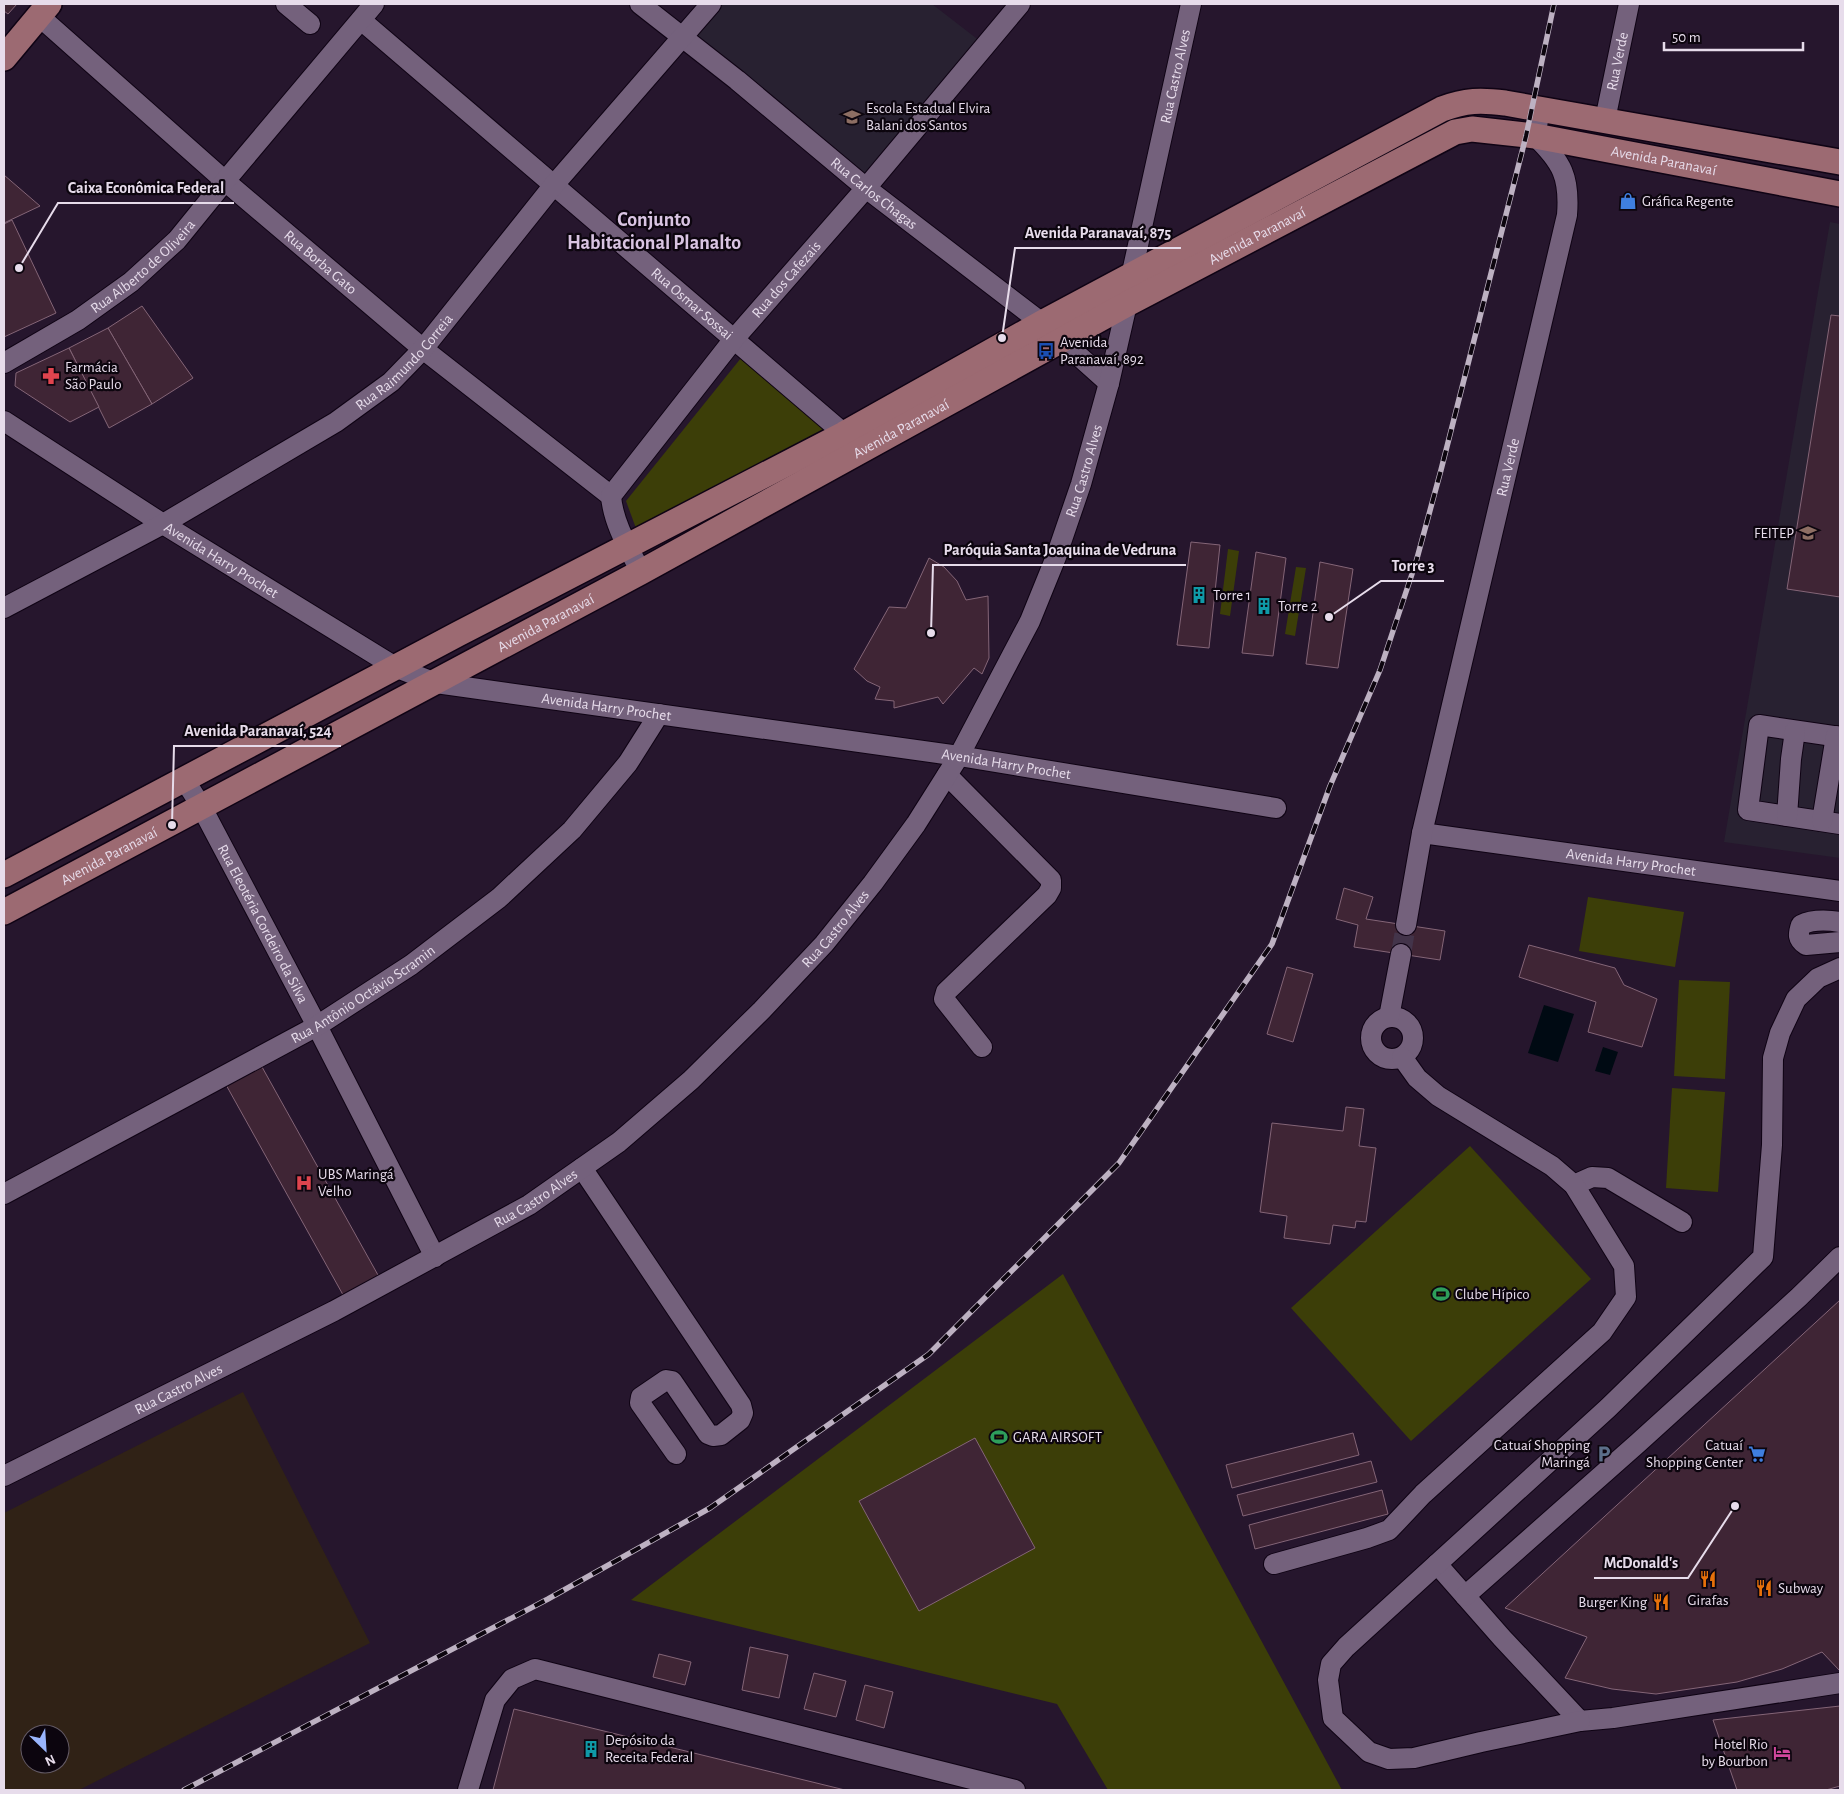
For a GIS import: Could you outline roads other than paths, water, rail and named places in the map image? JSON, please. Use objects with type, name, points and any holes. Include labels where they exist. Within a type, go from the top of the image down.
[{"type":"main road","points":[[4,58],[44,10]]},
{"type":"main road","name":"Avenida Paranavaí","points":[[4,875],[458,634],[844,434],[1042,323],[1442,109],[1460,102],[1476,100],[1505,103],[1840,162]]},
{"type":"main road","name":"Avenida Paranavaí","points":[[4,912],[641,572],[1061,339],[1455,132],[1472,129],[1536,136],[1840,194]]},
{"type":"street","points":[[286,4],[310,24]]},
{"type":"street","name":"Rua Alberto de Oliveira","points":[[4,363],[78,320],[132,282],[178,240],[225,180],[374,4]]},
{"type":"street","name":"Rua Carlos Chagas","points":[[640,4],[737,80],[866,188],[1042,323],[1109,383]]},
{"type":"street","name":"Rua Raimundo Correia","points":[[4,608],[164,524],[336,422],[391,382],[423,349],[553,186],[711,4]]},
{"type":"street","name":"Rua dos Cafezais","points":[[611,496],[734,339],[866,188],[1020,4]]},
{"type":"street","name":"Rua Castro Alves","points":[[4,1476],[325,1315],[529,1205],[619,1142],[691,1080],[762,1010],[812,957],[873,883],[916,824],[959,756],[1034,612],[1056,557],[1081,484],[1109,383],[1128,304],[1131,277],[1191,4]]},
{"type":"street","name":"Rua Verde","points":[[1605,120],[1629,4]]},
{"type":"street","name":"Rua Borba Gato","points":[[44,10],[225,180],[423,349],[611,496]]},
{"type":"street","name":"Rua Osmar Sossai","points":[[361,20],[863,450]]},
{"type":"street","points":[[1536,136],[1540,110]]},
{"type":"street","name":"Rua Verde","points":[[1406,925],[1422,833],[1567,215],[1566,181],[1557,159],[1536,136]]},
{"type":"street","name":"Avenida Harry Prochet","points":[[4,421],[164,524],[397,668],[436,683],[959,756],[1276,808]]},
{"type":"street","points":[[611,496],[612,508],[628,547],[641,572]]},
{"type":"street","name":"Rua Antônio Octávio Scramin","points":[[4,1194],[317,1026],[411,964],[499,898],[572,830],[628,763],[659,714]]},
{"type":"street","points":[[1759,725],[1795,731],[1838,736],[1831,822],[1748,810],[1759,725]]},
{"type":"street","points":[[1787,816],[1795,731]]},
{"type":"street","points":[[947,775],[1050,880],[1051,888],[1047,895],[946,992],[944,999],[982,1046]]},
{"type":"street","name":"Rua Eleotéria Cordeiro da Silva","points":[[184,779],[201,806],[317,1026],[435,1257]]},
{"type":"street","name":"Avenida Harry Prochet","points":[[1422,833],[1840,892]]},
{"type":"street","points":[[1840,922],[1831,920],[1808,921],[1801,925],[1798,936],[1806,945],[1840,942]]},
{"type":"street","points":[[1389,1017],[1401,954]]},
{"type":"street","points":[[1840,968],[1818,978],[1796,999],[1778,1041],[1774,1058],[1771,1154],[1764,1258],[1608,1408],[1346,1647],[1331,1664],[1328,1680],[1333,1718],[1368,1752],[1388,1759],[1414,1758],[1580,1721],[1613,1718],[1840,1683]]},
{"type":"street","points":[[1389,1017],[1397,1017],[1405,1021],[1413,1035],[1409,1051],[1402,1057],[1394,1059],[1386,1059],[1378,1055],[1370,1041],[1375,1025],[1389,1017]]},
{"type":"street","points":[[1274,1564],[1389,1530],[1423,1494],[1602,1332],[1626,1297],[1624,1266],[1574,1185],[1552,1166],[1438,1096],[1417,1078],[1402,1057]]},
{"type":"street","points":[[582,1168],[741,1405],[743,1413],[740,1420],[721,1435],[713,1436],[708,1434],[672,1381],[666,1380],[641,1397],[640,1403],[676,1454]]},
{"type":"street","points":[[1574,1185],[1592,1177],[1608,1178],[1682,1222]]},
{"type":"street","points":[[1465,1596],[1792,1304],[1840,1256]]},
{"type":"street","points":[[1438,1564],[1502,1638],[1580,1721]]},
{"type":"street","points":[[468,1790],[495,1700],[512,1679],[535,1669],[1015,1790]]},
{"type":"tunnel","points":[[1401,954],[1406,925]]},
{"type":"railway","points":[[184,1790],[548,1599],[710,1508],[929,1354],[1119,1163],[1272,944],[1330,786],[1380,670],[1416,562],[1441,470],[1526,136],[1554,4]]},
{"type":"place","name":"Escola Estadual Elvira Balani dos Santos","points":[[852,117]]},
{"type":"place","name":"Gráfica Regente","points":[[1628,201]]},
{"type":"place","name":"Caixa Econômica Federal","points":[[19,268]]},
{"type":"place","name":"Avenida Paranavaí, 875","points":[[1002,338]]},
{"type":"place","name":"Avenida Paranavaí, 892","points":[[1046,351]]},
{"type":"place","name":"Farmácia São Paulo","points":[[51,376]]},
{"type":"place","name":"FEITEP","points":[[1808,533]]},
{"type":"place","name":"Torre 1","points":[[1199,595]]},
{"type":"place","name":"Torre 2","points":[[1264,606]]},
{"type":"place","name":"Torre 3","points":[[1329,617]]},
{"type":"place","name":"Paróquia Santa Joaquina de Vedruna","points":[[931,633]]},
{"type":"place","name":"Avenida Paranavaí, 524","points":[[172,825]]},
{"type":"place","name":"UBS Maringá Velho","points":[[304,1183]]},
{"type":"place","name":"Clube Hípico","points":[[1441,1294]]},
{"type":"place","name":"GARA AIRSOFT","points":[[999,1437]]},
{"type":"place","name":"Catuaí Shopping Maringá","points":[[1604,1454]]},
{"type":"place","name":"Catuaí Shopping Center","points":[[1757,1454]]},
{"type":"place","name":"McDonald's","points":[[1735,1506]]},
{"type":"place","name":"Girafas","points":[[1708,1579]]},
{"type":"place","name":"Subway","points":[[1764,1588]]},
{"type":"place","name":"Burger King","points":[[1661,1602]]},
{"type":"place","name":"Depósito da Receita Federal","points":[[591,1749]]},
{"type":"place","name":"Hotel Rio by Bourbon","points":[[1782,1753]]},
{"type":"district","name":"Conjunto Habitacional Planalto","points":[[654,232]]}]
